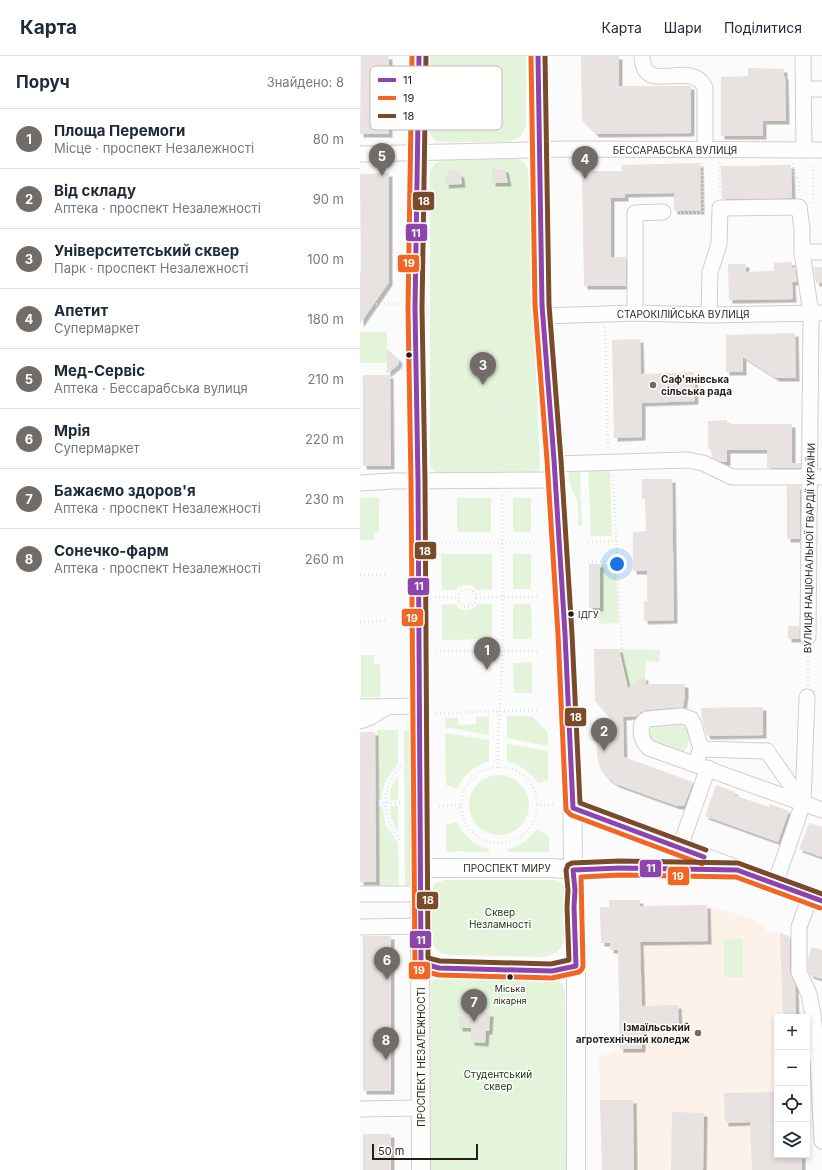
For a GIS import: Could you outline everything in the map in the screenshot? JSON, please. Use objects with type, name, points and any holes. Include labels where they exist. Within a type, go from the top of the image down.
[{"type":"main road","name":"ПРОСПЕКТ НЕЗАЛЕЖНОСТІ","points":[[419,56],[419,66]]},
{"type":"main road","points":[[538,56],[543,316],[555,472],[570,719],[573,808],[573,870],[575,890],[576,1170]]},
{"type":"main road","name":"ПРОСПЕКТ НЕЗАЛЕЖНОСТІ","points":[[418,130],[415,308],[418,481],[420,868],[425,897],[420,926],[421,1170]]},
{"type":"main road","name":"ПРОСПЕКТ МИРУ","points":[[573,808],[816,899]]},
{"type":"main road","name":"ПРОСПЕКТ МИРУ","points":[[420,868],[553,868],[573,870],[620,868],[737,870]]},
{"type":"main road","points":[[421,963],[439,968],[552,971],[576,966]]},
{"type":"street","points":[[642,56],[643,68],[648,74],[655,76],[693,76],[699,78],[703,83],[705,88],[704,156]]},
{"type":"street","points":[[803,56],[803,89],[813,152]]},
{"type":"street","points":[[803,89],[822,89]]},
{"type":"street","name":"БЕССАРАБСЬКА ВУЛИЦЯ","points":[[360,154],[539,150],[704,156],[813,152]]},
{"type":"street","points":[[709,315],[710,272],[719,244],[720,210],[799,207]]},
{"type":"street","name":"ВУЛИЦЯ НАЦІОНАЛЬНОЇ ГВАРДІЇ УКРАЇНИ","points":[[799,207],[802,229],[802,252],[817,313],[816,477],[808,637]]},
{"type":"street","points":[[635,313],[635,213],[664,212]]},
{"type":"street","points":[[802,252],[822,252]]},
{"type":"street","name":"СТАРОКІЛІЙСЬКА ВУЛИЦЯ","points":[[543,316],[635,313],[709,315],[817,313]]},
{"type":"street","points":[[360,483],[418,481],[555,472],[688,460],[703,463],[732,477],[816,477]]},
{"type":"street","points":[[775,884],[803,803],[807,696]]},
{"type":"street","points":[[360,721],[369,718],[388,706]]},
{"type":"street","points":[[360,707],[420,706]]},
{"type":"street","points":[[680,847],[702,766],[701,749],[694,725],[690,719],[682,716],[647,719],[641,725],[642,740],[648,748],[702,766],[822,810]]},
{"type":"street","points":[[701,749],[767,751],[803,803]]},
{"type":"street","points":[[360,894],[425,897]]},
{"type":"street","points":[[816,899],[799,927],[799,972],[815,994],[813,1015],[818,1061],[822,1141]]},
{"type":"street","points":[[360,927],[420,926]]},
{"type":"street","points":[[360,1108],[421,1108]]},
{"type":"path","points":[[474,56],[474,66]]},
{"type":"path","points":[[516,56],[516,140]]},
{"type":"path","points":[[475,130],[475,142]]},
{"type":"path","points":[[793,163],[794,177],[799,177],[799,207],[813,203],[813,152]]},
{"type":"path","points":[[703,213],[704,156]]},
{"type":"path","points":[[474,160],[472,311],[475,401],[475,466]]},
{"type":"path","points":[[664,212],[703,213],[720,210],[720,163]]},
{"type":"path","points":[[436,167],[438,466]]},
{"type":"path","points":[[360,304],[402,304]]},
{"type":"path","points":[[605,314],[608,455]]},
{"type":"path","points":[[475,401],[519,400]]},
{"type":"path","points":[[501,401],[502,473]]},
{"type":"path","points":[[613,473],[622,649],[634,671]]},
{"type":"path","points":[[498,768],[499,711],[503,651],[502,489]]},
{"type":"path","points":[[588,542],[617,540]]},
{"type":"path","points":[[442,543],[538,543]]},
{"type":"path","points":[[588,562],[618,560]]},
{"type":"path","points":[[360,575],[385,575]]},
{"type":"path","points":[[466,588],[473,591],[476,597],[474,603],[468,607],[465,607],[459,603],[457,597],[460,591],[466,588]]},
{"type":"path","points":[[476,597],[538,596]]},
{"type":"path","points":[[435,597],[457,597]]},
{"type":"path","points":[[360,622],[385,621]]},
{"type":"path","name":"ВУЛИЦЯ НАЦІОНАЛЬНОЇ ГВАРДІЇ УКРАЇНИ","points":[[807,696],[808,637]]},
{"type":"path","points":[[436,651],[538,651]]},
{"type":"path","points":[[436,713],[538,710]]},
{"type":"path","points":[[401,766],[392,776],[386,794],[386,813],[390,825],[401,841]]},
{"type":"path","points":[[498,768],[510,770],[526,779],[535,794],[536,805],[532,822],[525,832],[516,839],[498,843],[482,839],[472,832],[463,817],[461,805],[463,794],[472,779],[481,772],[498,768]]},
{"type":"path","points":[[375,804],[401,803]]},
{"type":"path","points":[[440,806],[461,805]]},
{"type":"path","points":[[536,805],[555,805]]},
{"type":"path","points":[[425,897],[448,900],[481,884]]},
{"type":"path","points":[[503,954],[557,904]]},
{"type":"path","points":[[441,913],[499,939]]},
{"type":"shaded area","name":"Ізмаїльський агротехнічний коледж","points":[[609,900],[640,900],[640,906],[707,905],[756,920],[766,930],[793,938],[796,1014],[774,1014],[774,1158],[801,1158],[802,1170],[602,1170],[599,1057],[620,1049],[618,950],[610,950],[610,943],[601,943],[600,907],[609,907]]},
{"type":"green space","points":[[429,56],[526,56],[526,127],[520,137],[509,142],[438,142],[434,140],[429,130],[502,130],[502,66],[429,66]]},
{"type":"green space","points":[[517,159],[524,162],[528,169],[540,468],[535,473],[438,474],[432,470],[430,464],[430,171],[435,164],[442,160]]},
{"type":"green space","points":[[360,332],[387,332],[387,363],[360,363]]},
{"type":"green space","points":[[580,466],[582,525],[578,525],[578,505],[569,483],[569,475],[570,471]]},
{"type":"green space","points":[[588,466],[610,466],[612,536],[591,536]]},
{"type":"green space","points":[[379,497],[379,532],[374,532],[374,540],[360,540],[360,498]]},
{"type":"green space","points":[[457,498],[491,498],[491,532],[457,532]]},
{"type":"green space","points":[[513,498],[531,498],[531,532],[513,532]]},
{"type":"green space","points":[[441,554],[492,554],[492,589],[477,590],[472,586],[464,585],[456,590],[442,590]]},
{"type":"green space","points":[[513,554],[531,554],[531,589],[513,589]]},
{"type":"green space","points":[[600,564],[616,564],[619,623],[602,624],[597,618],[597,608],[600,608]]},
{"type":"green space","points":[[455,604],[461,609],[469,610],[478,604],[492,604],[492,639],[442,640],[442,605]]},
{"type":"green space","points":[[513,604],[531,604],[532,639],[513,639]]},
{"type":"green space","points":[[619,649],[660,650],[659,662],[646,661],[645,680],[639,680],[628,689]]},
{"type":"green space","points":[[361,655],[374,655],[374,664],[380,664],[381,697],[361,697]]},
{"type":"green space","points":[[532,662],[532,693],[514,693],[513,663]]},
{"type":"green space","points":[[507,716],[532,716],[548,733],[548,746],[507,738]]},
{"type":"green space","points":[[476,717],[489,717],[489,735],[445,727],[445,718],[458,718],[458,725],[476,724]]},
{"type":"green space","points":[[680,721],[685,724],[691,735],[684,752],[651,743],[647,727],[651,724]]},
{"type":"green space","points":[[377,730],[398,730],[398,764],[386,780],[382,793],[382,800],[378,800]]},
{"type":"green space","points":[[404,731],[410,731],[411,883],[405,887]]},
{"type":"green space","points":[[445,733],[489,740],[489,761],[466,775],[462,779],[457,789],[446,785]]},
{"type":"green space","points":[[507,744],[548,751],[548,780],[538,783],[532,775],[524,769],[507,761]]},
{"type":"green space","points":[[398,775],[398,800],[390,800],[391,789]]},
{"type":"green space","points":[[499,775],[516,780],[524,788],[529,805],[524,822],[516,830],[499,835],[482,830],[474,822],[469,805],[474,788],[482,780]]},
{"type":"green space","points":[[382,806],[386,826],[398,843],[399,888],[378,888],[378,807]]},
{"type":"green space","points":[[390,806],[398,806],[398,832],[391,818]]},
{"type":"green space","points":[[457,822],[463,832],[470,839],[489,849],[489,852],[446,852],[446,825]]},
{"type":"green space","points":[[537,829],[549,837],[549,852],[508,852],[508,849],[524,842]]},
{"type":"green space","name":"Сквер Незламності","points":[[444,880],[556,880],[564,884],[565,930],[563,942],[560,948],[550,955],[542,957],[449,955],[441,953],[435,948],[430,936],[430,894],[434,884]]},
{"type":"green space","points":[[724,939],[743,939],[743,977],[724,977]]},
{"type":"green space","name":"Студентський сквер","points":[[553,973],[563,985],[565,990],[566,1170],[430,1170],[431,981],[435,976]]},
{"type":"building","points":[[361,56],[389,56],[389,66],[370,66],[370,130],[389,130],[389,134],[360,134]]},
{"type":"building","points":[[581,56],[619,56],[619,86],[691,86],[691,133],[596,134],[582,120]]},
{"type":"building","points":[[748,68],[784,69],[786,121],[763,121],[763,136],[721,136],[721,77],[748,76]]},
{"type":"building","points":[[700,163],[701,211],[674,211],[674,193],[625,194],[625,198],[611,198],[611,257],[626,257],[626,286],[584,286],[582,171],[622,171],[622,165]]},
{"type":"building","points":[[791,165],[792,198],[722,199],[721,166]]},
{"type":"building","points":[[492,169],[505,169],[508,183],[492,183]]},
{"type":"building","points":[[450,170],[455,170],[461,175],[462,184],[445,185],[446,176]]},
{"type":"building","points":[[389,173],[389,282],[360,324],[360,174]]},
{"type":"building","points":[[792,262],[792,267],[795,267],[797,282],[792,282],[793,299],[729,300],[728,264],[746,264],[746,272],[774,271],[774,263]]},
{"type":"building","points":[[813,267],[822,267],[822,283],[816,283]]},
{"type":"building","points":[[795,333],[796,378],[776,378],[743,357],[743,372],[726,372],[726,335]]},
{"type":"building","name":"Саф'янівська сільська рада","points":[[640,339],[641,374],[694,372],[695,401],[642,403],[642,437],[614,438],[612,340]]},
{"type":"building","points":[[387,349],[399,360],[398,365],[387,374]]},
{"type":"building","points":[[363,375],[390,375],[391,466],[363,466]]},
{"type":"building","points":[[727,420],[727,424],[792,424],[792,463],[801,463],[801,468],[767,468],[767,450],[727,450],[727,462],[721,462],[712,457],[711,449],[708,449],[708,421]]},
{"type":"building","points":[[642,479],[672,479],[674,620],[644,621],[644,601],[647,601],[647,571],[633,571],[633,532],[646,531],[645,499],[642,499]]},
{"type":"building","points":[[787,486],[800,486],[800,539],[787,539]]},
{"type":"building","points":[[589,564],[600,564],[600,608],[589,608]]},
{"type":"building","points":[[788,626],[799,626],[800,639],[788,639]]},
{"type":"building","points":[[594,649],[619,649],[628,688],[644,676],[646,684],[685,684],[683,707],[646,710],[637,716],[623,717],[624,757],[693,782],[684,806],[677,806],[616,784],[607,778],[601,770],[597,756],[596,718],[610,718],[595,701]]},
{"type":"building","points":[[763,707],[763,735],[707,736],[702,720],[701,708]]},
{"type":"building","points":[[360,732],[375,732],[376,882],[360,882]]},
{"type":"building","points":[[716,785],[735,792],[734,795],[769,807],[770,804],[789,811],[778,842],[705,816]]},
{"type":"building","points":[[809,823],[822,827],[822,857],[799,849]]},
{"type":"building","points":[[609,900],[640,900],[640,906],[707,905],[708,941],[640,942],[642,1006],[678,1005],[679,1025],[642,1026],[642,1049],[620,1049],[618,950],[610,950],[610,943],[601,943],[600,907],[609,907]]},
{"type":"building","points":[[780,933],[790,937],[790,972],[795,984],[796,1014],[783,1014]]},
{"type":"building","points":[[363,936],[391,936],[391,1091],[363,1091]]},
{"type":"building","points":[[812,947],[822,950],[822,979],[810,975],[808,970],[808,959]]},
{"type":"building","points":[[471,1013],[490,1013],[489,1031],[486,1031],[485,1043],[471,1042],[471,1028],[459,1028],[459,1016],[471,1016]]},
{"type":"building","points":[[774,1092],[774,1158],[802,1158],[802,1170],[752,1170],[750,1122],[725,1123],[724,1093]]},
{"type":"building","points":[[600,1100],[633,1100],[634,1170],[602,1170]]},
{"type":"building","points":[[672,1112],[704,1113],[703,1170],[671,1170]]},
{"type":"building","points":[[363,1134],[391,1134],[391,1170],[363,1170]]},
{"type":"transit line","name":"19","points":[[412,56],[412,66]]},
{"type":"transit line","name":"11","points":[[419,56],[419,66]]},
{"type":"transit line","name":"18","points":[[426,56],[426,66]]},
{"type":"transit line","name":"19","points":[[531,56],[535,305],[558,634],[566,810],[571,815],[702,864]]},
{"type":"transit line","name":"11","points":[[538,56],[542,305],[565,634],[573,808],[704,857]]},
{"type":"transit line","name":"18","points":[[545,56],[549,305],[572,634],[580,803],[706,850]]},
{"type":"transit line","name":"19","points":[[411,130],[408,308],[415,966],[418,970],[439,975],[552,978],[579,972],[583,966],[581,877],[620,875],[736,877],[820,908]]},
{"type":"transit line","name":"11","points":[[418,130],[415,308],[418,481],[421,963],[439,968],[552,971],[576,966],[574,907],[575,890],[573,870],[620,868],[737,870],[822,901]]},
{"type":"transit line","name":"18","points":[[425,130],[422,308],[425,481],[428,958],[440,961],[551,964],[569,960],[567,907],[568,890],[566,870],[568,865],[572,863],[620,861],[738,863],[822,894]]},
{"type":"place","name":"Мед-Сервіс","points":[[382,176]]},
{"type":"place","name":"Апетит","points":[[585,179]]},
{"type":"place","name":"Університетський сквер","points":[[483,385]]},
{"type":"place","name":"Саф'янівська сільська рада","points":[[653,385]]},
{"type":"place","name":"ІДГУ","points":[[571,614]]},
{"type":"place","name":"Площа Перемоги","points":[[487,670]]},
{"type":"place","name":"Від складу","points":[[604,751]]},
{"type":"place","name":"Міська лікарня","points":[[510,977]]},
{"type":"place","name":"Мрія","points":[[387,980]]},
{"type":"place","name":"Бажаємо здоров'я","points":[[474,1022]]},
{"type":"place","name":"Ізмаїльський агротехнічний коледж","points":[[698,1033]]},
{"type":"place","name":"Сонечко-фарм","points":[[386,1060]]}]
